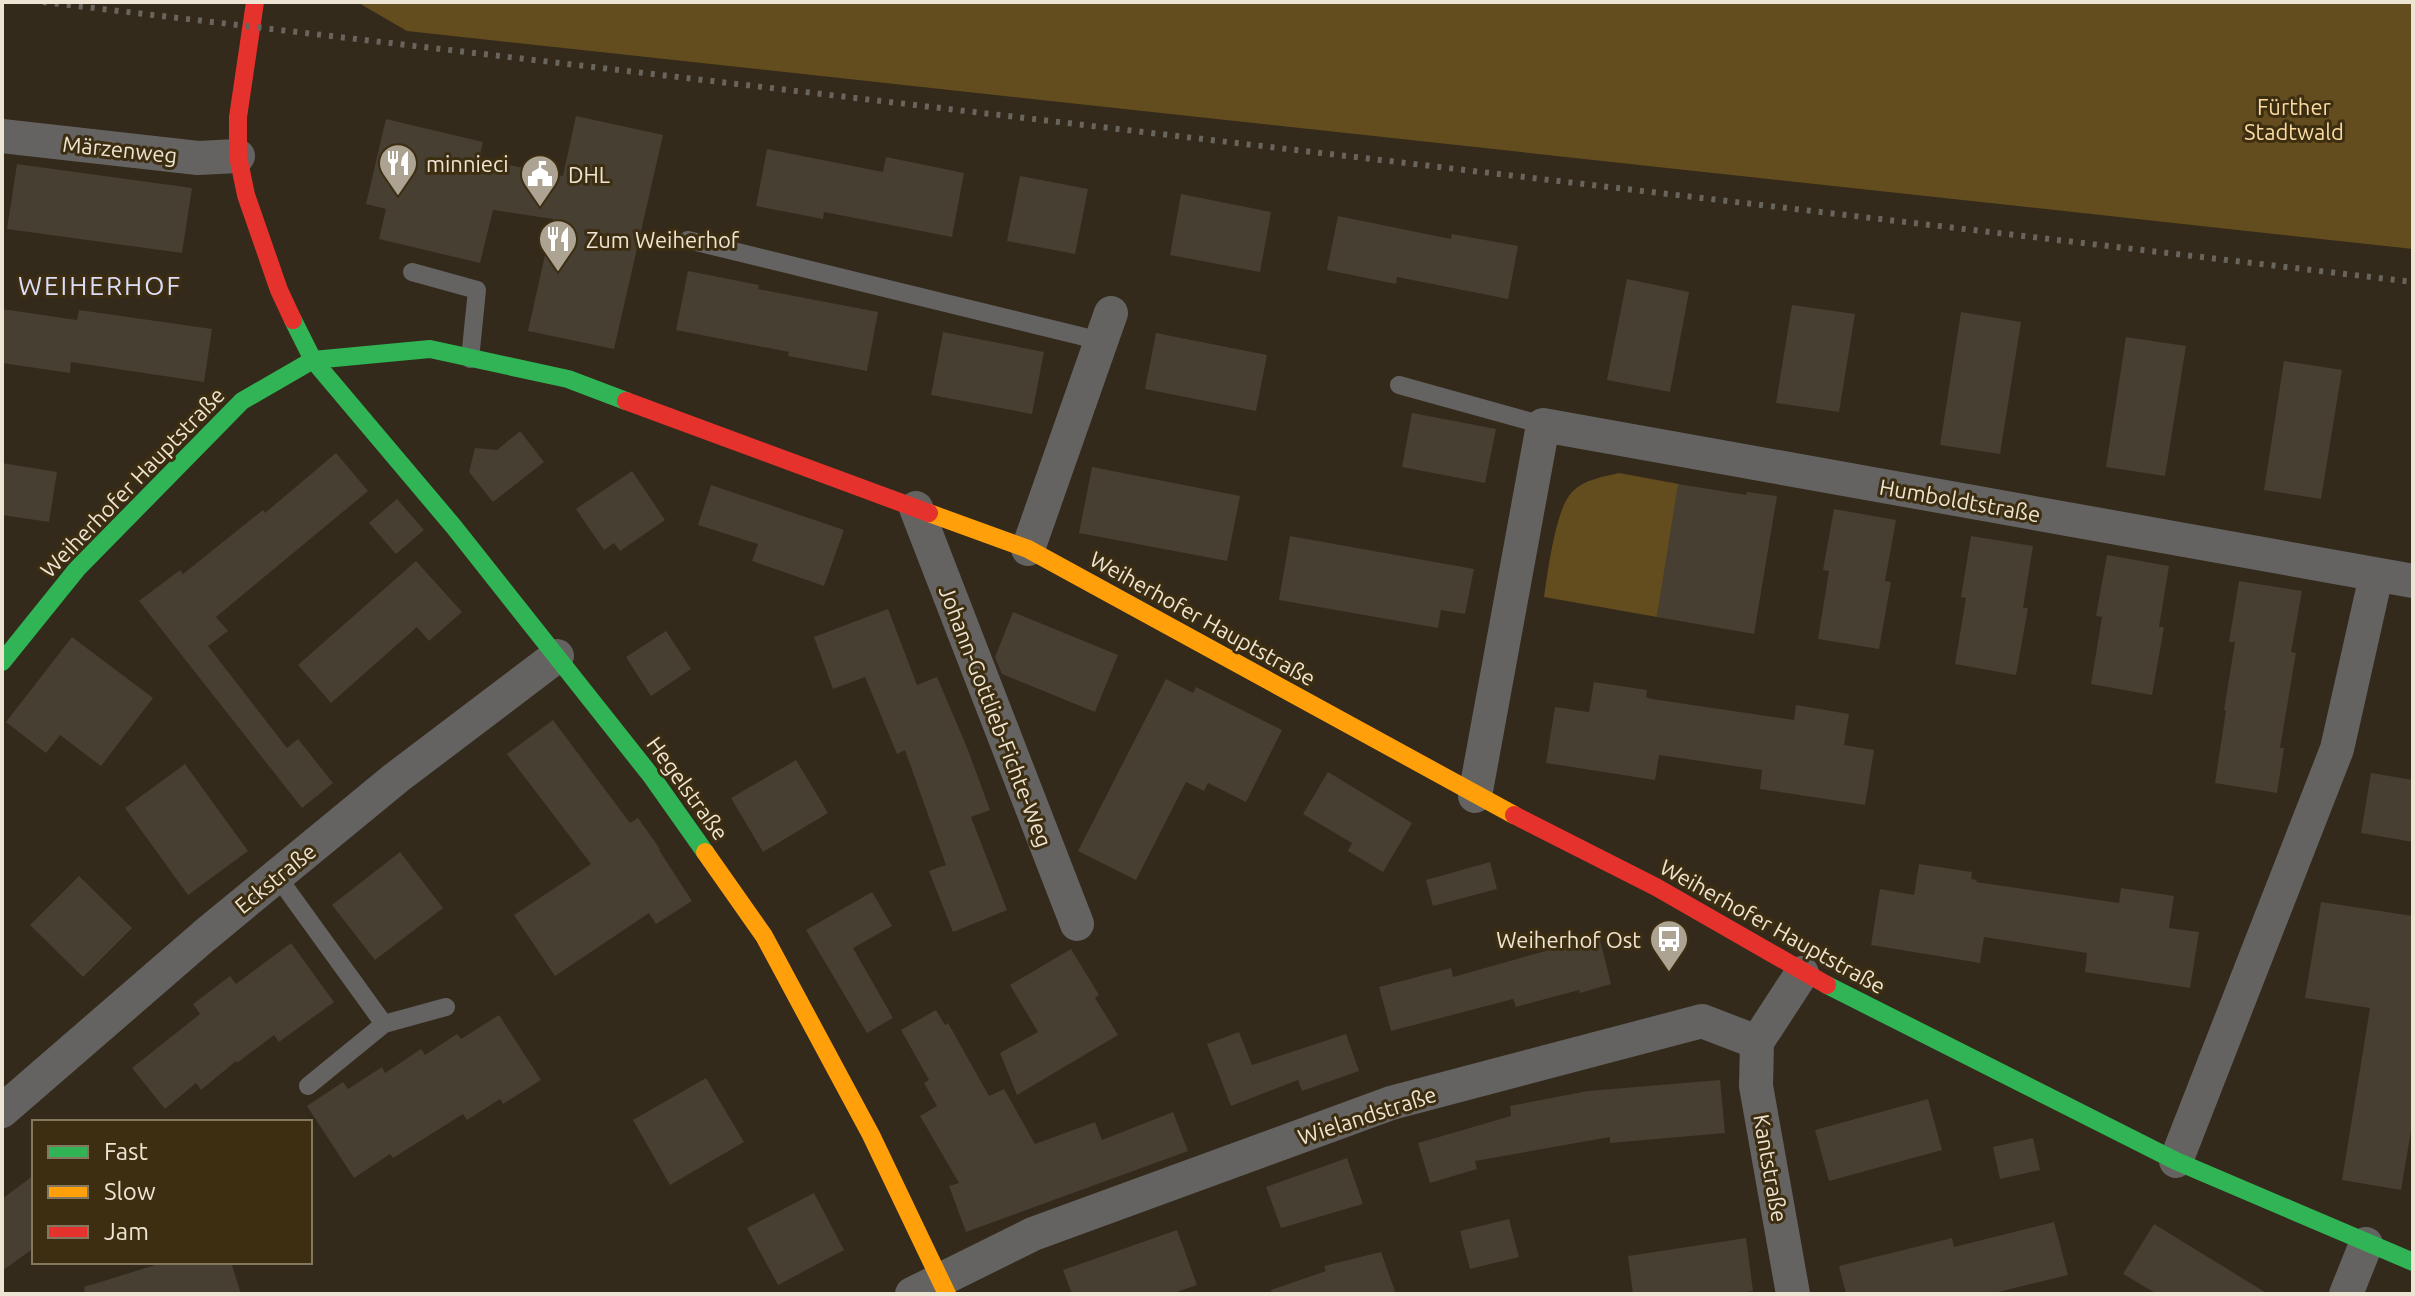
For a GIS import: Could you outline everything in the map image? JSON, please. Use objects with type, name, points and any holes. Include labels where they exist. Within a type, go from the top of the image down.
[{"type":"street","name":"Hegelstraße","points":[[255,2],[238,117],[238,156],[246,195],[279,290],[313,360],[454,527],[652,777],[764,936],[871,1135],[933,1289]]},
{"type":"street","name":"Märzenweg","points":[[2,136],[198,158],[238,156]]},
{"type":"street","points":[[1028,549],[1106,327]]},
{"type":"street","name":"Weiherhofer Hauptstraße","points":[[2,662],[77,569],[222,420],[242,401],[313,360],[430,349],[568,379],[1028,549],[1475,796],[1656,887],[1802,973],[2176,1161],[2413,1262]]},
{"type":"street","points":[[1475,796],[1543,425]]},
{"type":"street","name":"Humboldtstraße","points":[[1543,425],[2413,581]]},
{"type":"street","name":"Johann-Gottlieb-Fichte-Weg","points":[[916,508],[1077,924]]},
{"type":"street","points":[[2176,1161],[2337,749],[2376,576]]},
{"type":"street","name":"Eckstraße","points":[[2,1111],[204,936],[396,778],[557,656]]},
{"type":"street","points":[[1757,1042],[1802,973]]},
{"type":"street","name":"Wielandstraße","points":[[933,1289],[1033,1234],[1391,1103],[1702,1021],[1757,1042]]},
{"type":"street","name":"Kantstraße","points":[[1757,1042],[1756,1086],[1793,1294]]},
{"type":"street","points":[[2346,1294],[2366,1244]]},
{"type":"lane","points":[[688,240],[1106,327]]},
{"type":"lane","points":[[412,272],[477,290],[470,359]]},
{"type":"lane","name":"Humboldtstraße","points":[[1399,385],[1543,425]]},
{"type":"lane","points":[[277,876],[384,1024]]},
{"type":"lane","points":[[308,1086],[384,1024],[446,1007]]},
{"type":"green space","name":"Fürther Stadtwald","points":[[357,2],[2413,2],[2413,249],[407,31]]},
{"type":"green space","points":[[1619,473],[1679,484],[1657,617],[1544,597],[1553,542],[1566,501],[1583,484]]},
{"type":"building","points":[[576,116],[663,135],[614,349],[528,331],[553,219],[493,210],[480,263],[379,239],[386,209],[366,204],[386,119],[483,142],[479,159],[563,176]]},
{"type":"building","points":[[767,149],[883,172],[886,157],[964,173],[952,237],[824,212],[823,219],[756,206]]},
{"type":"building","points":[[17,164],[192,188],[182,253],[7,229]]},
{"type":"building","points":[[1020,176],[1088,189],[1075,254],[1007,241]]},
{"type":"building","points":[[1181,194],[1271,212],[1260,272],[1170,255]]},
{"type":"building","points":[[1338,216],[1451,239],[1452,234],[1518,246],[1508,299],[1397,277],[1396,284],[1327,270]]},
{"type":"building","points":[[688,271],[759,285],[758,289],[878,312],[867,371],[676,330]]},
{"type":"building","points":[[1627,279],[1689,292],[1670,392],[1607,380]]},
{"type":"building","points":[[1792,305],[1855,314],[1839,412],[1776,403]]},
{"type":"building","points":[[2,309],[77,320],[79,310],[212,329],[204,382],[71,362],[70,373],[2,363]]},
{"type":"building","points":[[1961,312],[2021,322],[2000,454],[1940,445]]},
{"type":"building","points":[[943,332],[1044,352],[1032,414],[931,395]]},
{"type":"building","points":[[1156,333],[1267,355],[1256,411],[1145,389]]},
{"type":"building","points":[[2126,337],[2186,346],[2165,476],[2106,467]]},
{"type":"building","points":[[2284,361],[2342,370],[2321,499],[2264,490]]},
{"type":"building","points":[[1412,413],[1496,429],[1485,483],[1402,467]]},
{"type":"building","points":[[520,431],[544,462],[493,502],[469,472],[475,448],[497,450]]},
{"type":"building","points":[[336,453],[368,491],[216,617],[228,631],[208,646],[287,748],[298,739],[333,783],[302,808],[139,601],[180,570],[183,574],[263,510],[265,513]]},
{"type":"building","points":[[2,463],[57,472],[49,522],[2,515]]},
{"type":"building","points":[[1092,467],[1240,496],[1227,561],[1079,533]]},
{"type":"building","points":[[632,471],[665,520],[620,551],[614,543],[604,550],[576,509]]},
{"type":"building","points":[[1678,484],[1746,495],[1747,492],[1777,496],[1754,634],[1657,617]]},
{"type":"building","points":[[711,485],[844,530],[824,586],[752,561],[758,544],[698,525]]},
{"type":"building","points":[[397,499],[424,530],[396,554],[369,523]]},
{"type":"building","points":[[1834,509],[1896,520],[1885,581],[1891,582],[1879,649],[1818,639],[1829,571],[1823,570]]},
{"type":"building","points":[[1290,536],[1474,569],[1465,614],[1441,610],[1438,628],[1279,600]]},
{"type":"building","points":[[1971,536],[2033,546],[2023,608],[2028,608],[2016,675],[1955,664],[1966,598],[1961,597]]},
{"type":"building","points":[[2107,555],[2169,566],[2159,627],[2164,627],[2152,695],[2091,684],[2102,617],[2096,616]]},
{"type":"building","points":[[416,561],[462,612],[429,641],[417,627],[331,703],[298,665]]},
{"type":"building","points":[[2239,581],[2302,591],[2291,652],[2296,653],[2280,748],[2284,748],[2277,793],[2215,783],[2235,642],[2229,642]]},
{"type":"building","points":[[888,609],[917,685],[937,677],[990,810],[971,817],[1007,910],[953,932],[929,871],[946,865],[905,750],[897,754],[865,677],[833,689],[814,637]]},
{"type":"building","points":[[1013,612],[1118,655],[1095,712],[1002,674],[995,657]]},
{"type":"building","points":[[666,631],[691,669],[651,696],[626,657]]},
{"type":"building","points":[[72,637],[153,698],[101,766],[60,735],[46,753],[6,722]]},
{"type":"building","points":[[1166,679],[1193,693],[1196,687],[1282,730],[1246,802],[1208,783],[1204,791],[1186,782],[1136,880],[1078,851]]},
{"type":"building","points":[[1594,682],[1647,690],[1646,697],[1652,699],[1794,720],[1796,705],[1849,714],[1844,745],[1874,750],[1865,805],[1760,789],[1762,770],[1659,755],[1655,780],[1546,763],[1555,707],[1589,712]]},
{"type":"building","points":[[553,720],[630,823],[638,818],[692,901],[656,924],[649,913],[555,976],[514,915],[591,864],[507,754]]},
{"type":"building","points":[[796,760],[828,813],[763,852],[731,798]]},
{"type":"building","points":[[185,764],[248,851],[188,895],[125,808]]},
{"type":"building","points":[[1328,772],[1412,823],[1383,872],[1348,851],[1352,843],[1303,814]]},
{"type":"building","points":[[2371,773],[2413,780],[2413,842],[2361,833]]},
{"type":"building","points":[[400,852],[443,908],[375,960],[332,905]]},
{"type":"building","points":[[1490,862],[1497,889],[1433,906],[1426,880]]},
{"type":"building","points":[[1919,864],[1972,872],[1971,879],[1976,882],[2119,903],[2121,888],[2174,896],[2169,928],[2199,932],[2190,988],[2085,972],[2087,953],[1984,937],[1980,963],[1871,945],[1880,889],[1914,895]]},
{"type":"building","points":[[79,876],[132,928],[83,977],[30,925]]},
{"type":"building","points":[[872,892],[892,926],[853,948],[893,1018],[867,1033],[806,930]]},
{"type":"building","points":[[2321,902],[2413,916],[2413,1119],[2401,1190],[2342,1180],[2370,1008],[2305,998]]},
{"type":"building","points":[[1599,936],[1611,984],[1516,1007],[1513,999],[1391,1031],[1379,987],[1451,968],[1453,977]]},
{"type":"building","points":[[291,943],[334,1002],[279,1042],[274,1035],[201,1090],[196,1083],[165,1109],[132,1068],[200,1014],[193,1004],[230,976],[236,984]]},
{"type":"building","points":[[1071,949],[1099,995],[1095,998],[1118,1035],[1017,1095],[1000,1053],[1038,1032],[1010,985]]},
{"type":"building","points":[[936,1010],[945,1025],[948,1023],[989,1096],[1004,1089],[1035,1144],[1095,1122],[1102,1140],[1173,1112],[1188,1151],[966,1232],[949,1186],[959,1183],[920,1116],[937,1106],[924,1083],[929,1080],[901,1030]]},
{"type":"building","points":[[499,1015],[541,1080],[503,1104],[500,1099],[467,1120],[463,1114],[393,1158],[390,1154],[354,1178],[307,1106],[343,1082],[348,1089],[382,1067],[385,1073],[421,1049],[425,1055],[457,1034],[461,1039]]},
{"type":"building","points":[[1239,1032],[1252,1065],[1346,1034],[1359,1071],[1302,1091],[1298,1080],[1231,1106],[1207,1044]]},
{"type":"building","points":[[706,1078],[744,1142],[670,1185],[633,1120]]},
{"type":"building","points":[[1720,1080],[1725,1133],[1610,1143],[1610,1137],[1475,1161],[1477,1169],[1430,1183],[1418,1143],[1511,1116],[1510,1106],[1588,1091]]},
{"type":"building","points":[[1928,1099],[1942,1150],[1829,1181],[1815,1130]]},
{"type":"building","points":[[2033,1138],[2040,1170],[2000,1179],[1993,1147]]},
{"type":"building","points":[[1347,1158],[1363,1204],[1281,1228],[1266,1187]]},
{"type":"building","points":[[32,1176],[32,1249],[2,1271],[2,1199]]},
{"type":"building","points":[[814,1193],[844,1250],[778,1285],[747,1228]]},
{"type":"building","points":[[1509,1219],[1519,1257],[1470,1269],[1460,1231]]},
{"type":"building","points":[[2054,1222],[2068,1275],[1990,1294],[1846,1294],[1839,1266],[1952,1238],[1954,1247]]},
{"type":"building","points":[[2154,1224],[2268,1294],[2157,1294],[2123,1274]]},
{"type":"building","points":[[1177,1230],[1197,1285],[1171,1294],[1072,1294],[1063,1270]]},
{"type":"building","points":[[1746,1238],[1753,1291],[1732,1294],[1633,1294],[1628,1256]]},
{"type":"building","points":[[1381,1252],[1396,1294],[1272,1294],[1271,1290],[1326,1271],[1324,1266]]},
{"type":"building","points":[[159,1264],[232,1264],[241,1294],[85,1294],[84,1287]]},
{"type":"railway","points":[[43,2],[2413,282]]},
{"type":"traffic: fast","points":[[293,320],[313,360],[454,527],[652,777],[705,852]]},
{"type":"traffic: fast","points":[[2,662],[77,569],[242,401],[313,360],[430,349],[568,379],[626,401]]},
{"type":"traffic: fast","points":[[1827,985],[2176,1161],[2413,1262]]},
{"type":"traffic: slow","points":[[929,513],[1028,549],[1514,815]]},
{"type":"traffic: slow","points":[[705,852],[764,936],[871,1135],[947,1294]]},
{"type":"traffic: jam","points":[[255,2],[238,117],[238,156],[246,195],[279,290],[293,320]]},
{"type":"traffic: jam","points":[[626,401],[929,513]]},
{"type":"traffic: jam","points":[[1514,815],[1656,887],[1827,985]]},
{"type":"place","name":"minnieci","points":[[398,197]]},
{"type":"place","name":"DHL","points":[[540,208]]},
{"type":"place","name":"Zum Weiherhof","points":[[558,273]]},
{"type":"place","name":"Weiherhof Ost","points":[[1669,973]]},
{"type":"district","name":"WEIHERHOF","points":[[100,285]]}]
